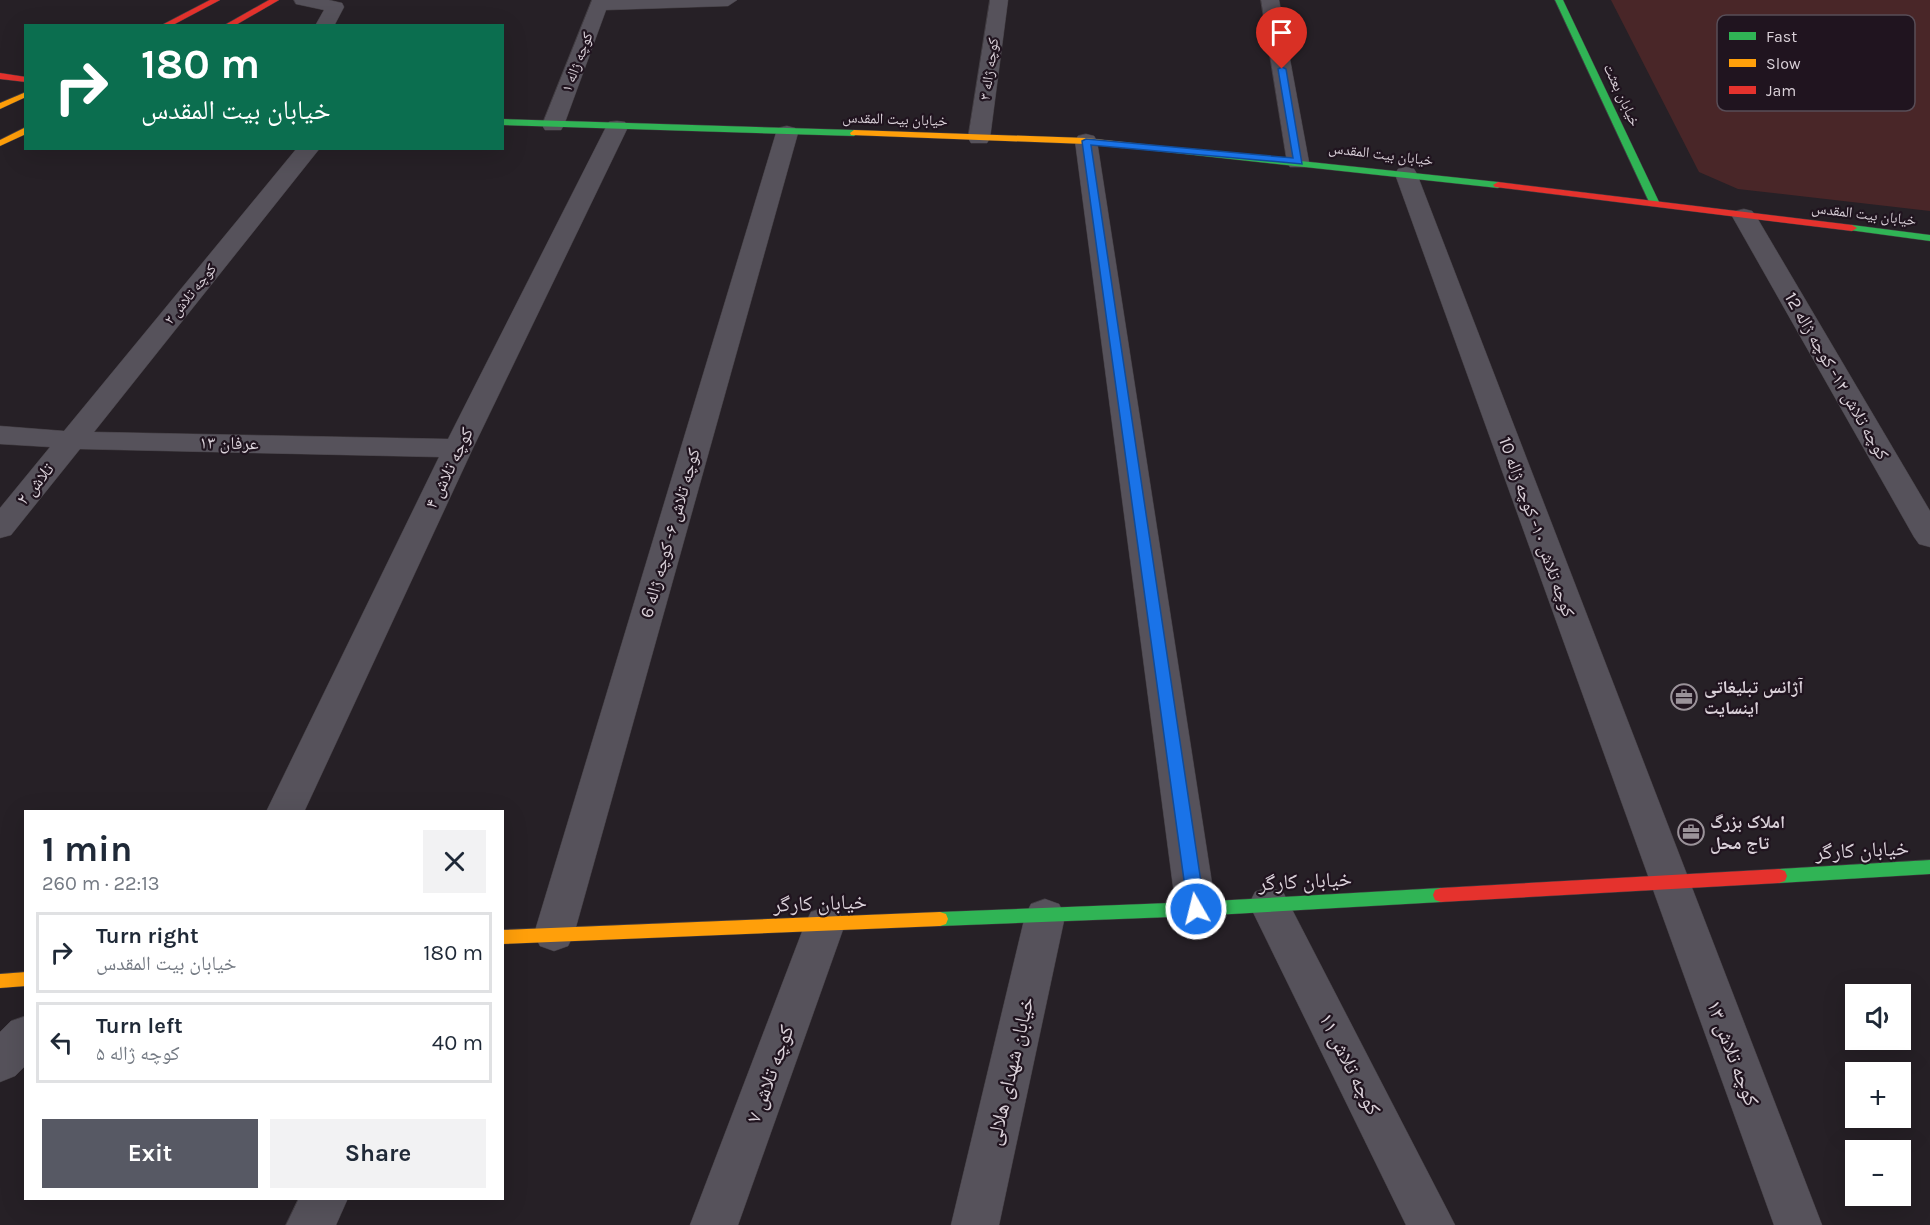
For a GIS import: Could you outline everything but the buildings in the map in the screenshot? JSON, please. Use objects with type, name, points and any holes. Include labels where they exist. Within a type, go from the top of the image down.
[{"type":"street","points":[[168,24],[216,0]]},
{"type":"street","points":[[231,24],[275,0]]},
{"type":"street","points":[[303,0],[335,7],[325,24]]},
{"type":"street","points":[[600,2],[728,0]]},
{"type":"street","name":"کوچه ژاله ۳","points":[[980,138],[999,0]]},
{"type":"street","points":[[1270,0],[1298,162]]},
{"type":"street","name":"خیابان بعثت","points":[[1559,0],[1655,204]]},
{"type":"street","name":"کوچه ژاله ۱","points":[[553,124],[600,2]]},
{"type":"street","points":[[0,76],[24,80]]},
{"type":"street","points":[[0,93],[24,96]]},
{"type":"street","points":[[0,106],[24,96]]},
{"type":"street","name":"خیابان بیت المقدس","points":[[504,122],[1086,141],[1406,174],[1930,238]]},
{"type":"street","name":"کوچه تلاش ۴","points":[[286,810],[458,448],[617,127]]},
{"type":"street","points":[[0,143],[24,131]]},
{"type":"street","name":"کوچه تلاش ۶- کوچه ژاله 6","points":[[554,934],[787,132]]},
{"type":"street","points":[[1086,141],[1196,909]]},
{"type":"street","name":"کوچه تلاش ۲","points":[[70,440],[307,150]]},
{"type":"street","name":"کوچه تلاش ۱۰- کوچه ژاله 10","points":[[1406,174],[1668,881]]},
{"type":"street","name":"کوچه تلاش ۱۲- کوچه ژاله 12","points":[[1744,216],[1930,537]]},
{"type":"street","name":"عرفان ۱۳","points":[[0,435],[70,440],[458,448]]},
{"type":"street","name":"تلاش ۲","points":[[0,528],[70,440]]},
{"type":"street","name":"خیابان کارگر","points":[[504,937],[1196,909],[1930,867]]},
{"type":"street","name":"کوچه تلاش ۱۳","points":[[1668,881],[1798,1225]]},
{"type":"street","name":"کوچه تلاش ۱۱","points":[[1269,904],[1431,1225]]},
{"type":"street","name":"خیابان شهدای هلالی","points":[[975,1225],[1045,916]]},
{"type":"street","name":"کوچه تلاش ۷","points":[[714,1225],[825,924]]},
{"type":"street","points":[[0,981],[24,979]]},
{"type":"street","points":[[0,1062],[24,1037]]},
{"type":"street","points":[[310,1225],[324,1200]]},
{"type":"shaded area","points":[[1611,0],[1930,0],[1930,211],[1738,189],[1699,172]]},
{"type":"traffic: fast","points":[[1559,0],[1655,204]]},
{"type":"traffic: fast","points":[[504,122],[854,133]]},
{"type":"traffic: fast","points":[[1123,145],[1498,185]]},
{"type":"traffic: fast","points":[[1852,228],[1930,238]]},
{"type":"traffic: fast","points":[[1779,876],[1930,867]]},
{"type":"traffic: fast","points":[[940,919],[1196,909],[1441,895]]},
{"type":"traffic: slow","points":[[0,106],[24,95]]},
{"type":"traffic: slow","points":[[0,143],[24,131]]},
{"type":"traffic: slow","points":[[854,133],[1086,141],[1123,145]]},
{"type":"traffic: slow","points":[[504,937],[940,919]]},
{"type":"traffic: slow","points":[[0,981],[24,979]]},
{"type":"traffic: jam","points":[[168,24],[216,0]]},
{"type":"traffic: jam","points":[[231,24],[275,0]]},
{"type":"traffic: jam","points":[[0,76],[24,80]]},
{"type":"traffic: jam","points":[[1498,185],[1852,228]]},
{"type":"traffic: jam","points":[[1441,895],[1779,876]]},
{"type":"place","name":"آژانس تبلیغاتی اینسایت","points":[[1684,697]]},
{"type":"place","name":"املاک بزرگ تاج محل","points":[[1691,832]]},
{"type":"route","points":[[1196,909],[1086,141],[1298,162],[1282,69]]}]
